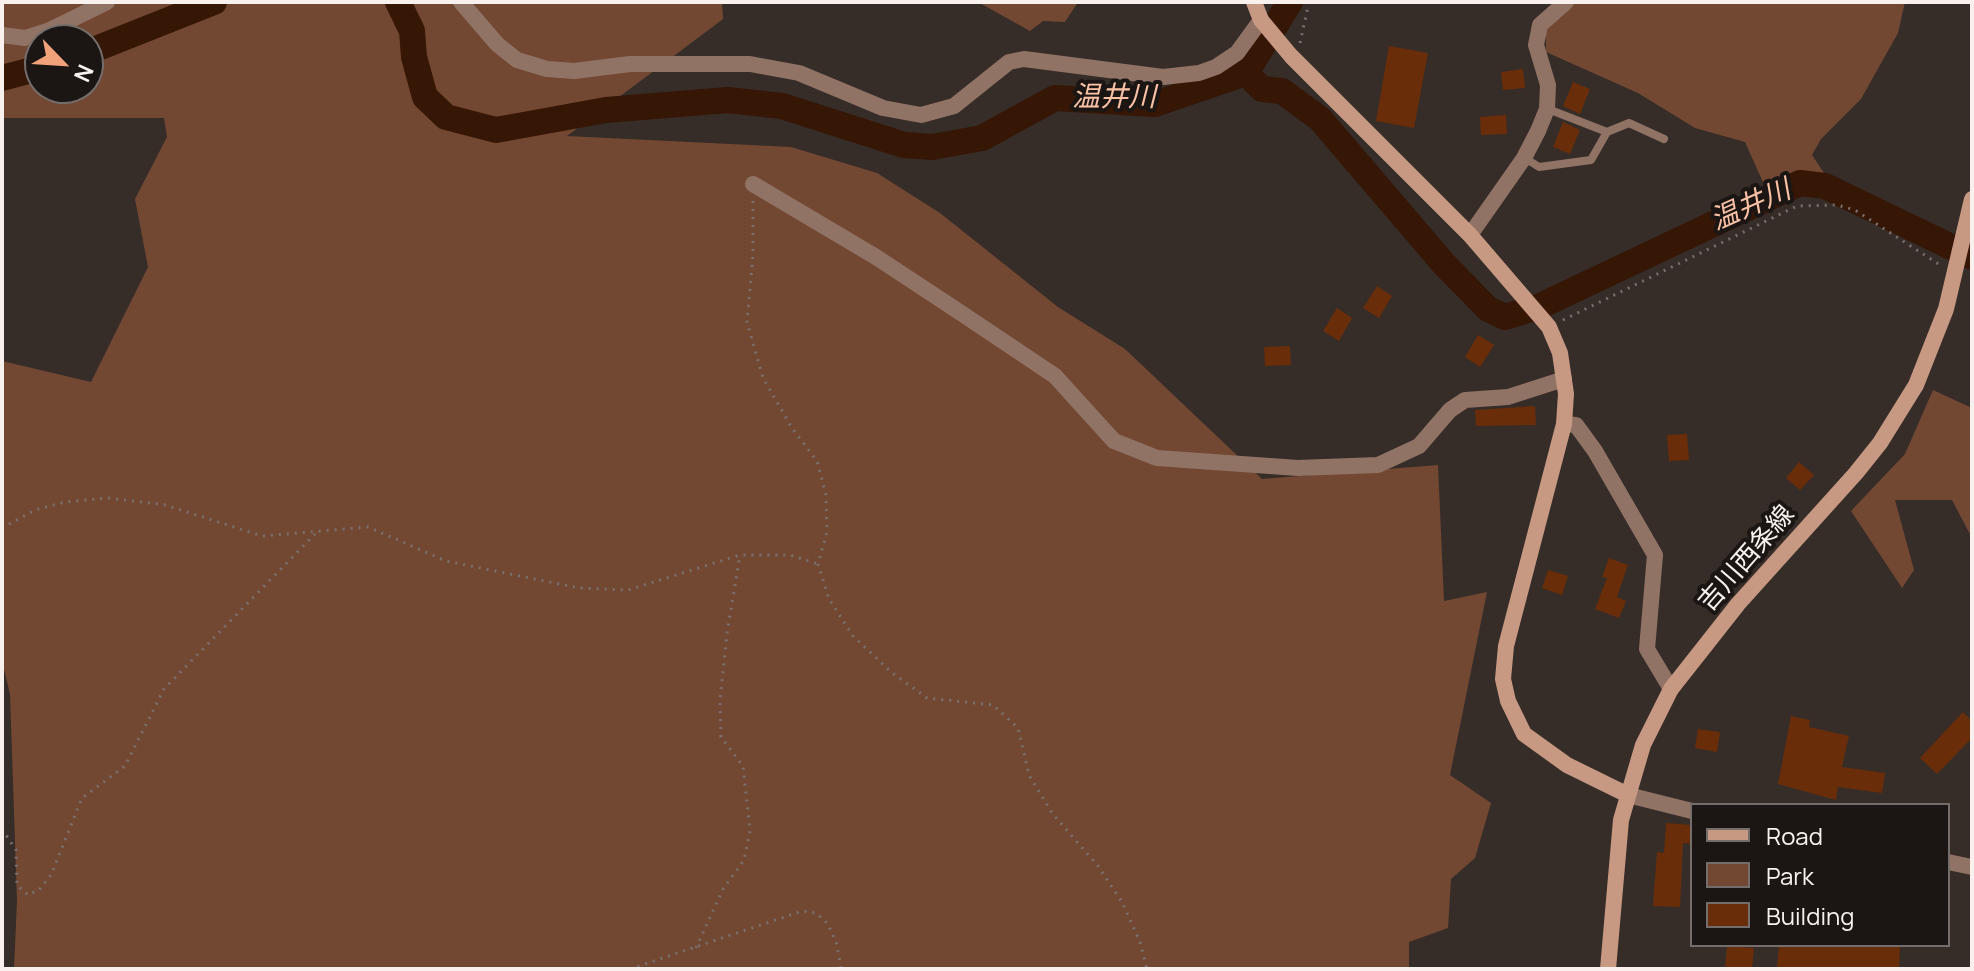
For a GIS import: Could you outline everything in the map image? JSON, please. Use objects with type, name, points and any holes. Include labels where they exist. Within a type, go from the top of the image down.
[{"type":"street","points":[[2,35],[25,38],[50,30],[107,2]]},
{"type":"street","points":[[461,2],[497,44],[517,60],[547,69],[574,71],[630,64],[750,64],[799,73],[883,108],[921,115],[954,106],[997,70],[1009,62],[1024,59],[1163,77],[1199,73],[1216,67],[1237,53],[1261,20]]},
{"type":"street","points":[[1254,2],[1261,20],[1289,53],[1526,295],[1547,324],[1560,353],[1564,379],[1564,424],[1506,646],[1503,679],[1508,701],[1524,734],[1567,765],[1628,795],[1690,810]]},
{"type":"street","points":[[1470,235],[1524,158],[1547,109],[1548,85],[1536,45],[1540,25],[1566,2]]},
{"type":"street","points":[[753,184],[876,257],[1055,376],[1114,441],[1157,458],[1298,468],[1378,465],[1419,446],[1450,410],[1465,400],[1508,397],[1564,379]]},
{"type":"street","name":"吉川西条線","points":[[1608,969],[1621,820],[1643,745],[1671,689],[1738,604],[1880,443],[1916,385],[1956,269],[1972,199]]},
{"type":"street","points":[[1564,424],[1576,425],[1595,451],[1655,555],[1647,649],[1671,689]]},
{"type":"street","points":[[1950,862],[1972,867]]},
{"type":"lane","points":[[1547,109],[1607,132]]},
{"type":"lane","points":[[1524,158],[1539,167],[1591,160],[1607,132],[1629,123],[1664,139]]},
{"type":"path","points":[[1289,53],[1300,45],[1309,2]]},
{"type":"path","points":[[753,184],[753,255],[747,322],[763,378],[792,428],[817,461],[826,495],[827,532],[818,564],[829,599],[853,636],[891,672],[927,698],[993,705],[1018,728],[1029,775],[1052,813],[1098,866],[1122,902],[1140,942],[1147,969]]},
{"type":"path","points":[[1547,324],[1770,218],[1807,205],[1837,205],[1855,210],[1956,269]]},
{"type":"path","points":[[2,528],[35,510],[65,502],[109,498],[165,505],[262,536],[315,534],[340,527],[368,527],[446,561],[602,590],[628,590],[740,555],[790,555],[818,564]]},
{"type":"path","points":[[2,829],[16,850],[17,885],[28,895],[39,890],[51,875],[82,798],[125,766],[164,689],[315,534]]},
{"type":"path","points":[[696,948],[723,889],[744,860],[750,831],[743,766],[721,737],[720,713],[727,633],[740,555]]},
{"type":"path","points":[[630,969],[696,948],[726,934],[802,911],[816,913],[828,924],[837,945],[841,969]]},
{"type":"green space","points":[[2,2],[722,2],[723,19],[567,136],[791,147],[877,173],[940,213],[1058,307],[1125,349],[1262,479],[1438,465],[1444,601],[1487,592],[1450,775],[1491,803],[1475,858],[1451,879],[1448,928],[1409,942],[1409,969],[14,969],[17,901],[10,694],[2,661],[2,361],[91,382],[148,267],[135,199],[167,137],[164,118],[2,118]]},
{"type":"green space","points":[[978,2],[1078,2],[1065,22],[1043,21],[1030,31]]},
{"type":"green space","points":[[1574,2],[1905,2],[1898,33],[1861,99],[1821,139],[1812,155],[1828,179],[1803,180],[1767,191],[1745,142],[1695,128],[1638,93],[1546,52],[1546,27]]},
{"type":"green space","points":[[1933,390],[1972,408],[1972,538],[1952,500],[1895,500],[1914,570],[1902,588],[1851,511],[1905,454]]},
{"type":"building","points":[[1389,46],[1428,53],[1414,128],[1376,121]]},
{"type":"building","points":[[1523,69],[1525,88],[1503,90],[1501,72]]},
{"type":"building","points":[[1573,82],[1590,89],[1580,114],[1563,106]]},
{"type":"building","points":[[1506,115],[1507,134],[1481,135],[1480,117]]},
{"type":"building","points":[[1563,122],[1580,130],[1570,154],[1553,147]]},
{"type":"building","points":[[1377,286],[1392,296],[1379,318],[1363,308]]},
{"type":"building","points":[[1337,308],[1352,318],[1339,341],[1323,331]]},
{"type":"building","points":[[1478,335],[1494,345],[1480,367],[1465,357]]},
{"type":"building","points":[[1290,346],[1291,365],[1265,366],[1264,347]]},
{"type":"building","points":[[1535,406],[1536,425],[1476,426],[1475,410]]},
{"type":"building","points":[[1687,434],[1689,460],[1669,461],[1667,435]]},
{"type":"building","points":[[1799,462],[1814,475],[1800,490],[1786,478]]},
{"type":"building","points":[[1609,558],[1628,565],[1617,597],[1626,601],[1619,618],[1595,609],[1607,578],[1602,577]]},
{"type":"building","points":[[1548,570],[1568,576],[1562,595],[1542,588]]},
{"type":"building","points":[[1963,712],[1972,721],[1972,738],[1937,774],[1920,758]]},
{"type":"building","points":[[1791,716],[1810,720],[1809,727],[1849,736],[1842,767],[1885,773],[1882,793],[1838,787],[1836,800],[1778,784]]},
{"type":"building","points":[[1698,729],[1720,732],[1717,752],[1695,748]]},
{"type":"building","points":[[1666,823],[1690,825],[1690,844],[1683,843],[1680,907],[1653,906],[1657,852],[1664,853]]},
{"type":"building","points":[[1727,947],[1754,948],[1752,969],[1725,969]]},
{"type":"building","points":[[1779,947],[1900,947],[1899,969],[1777,969]]},
{"type":"waterway","name":"温井川","points":[[104,46],[214,2]]},
{"type":"waterway","name":"温井川","points":[[398,2],[412,31],[414,57],[425,97],[446,117],[496,130],[606,110],[728,100],[782,106],[904,145],[932,147],[982,138],[1055,98],[1155,104],[1246,73]]},
{"type":"waterway","points":[[1246,73],[1290,2]]},
{"type":"waterway","name":"温井川","points":[[2,78],[24,72]]},
{"type":"waterway","name":"温井川","points":[[1246,73],[1262,89],[1282,91],[1320,119],[1444,264],[1488,309],[1505,317],[1538,307],[1800,183],[1825,186],[1972,257]]}]
